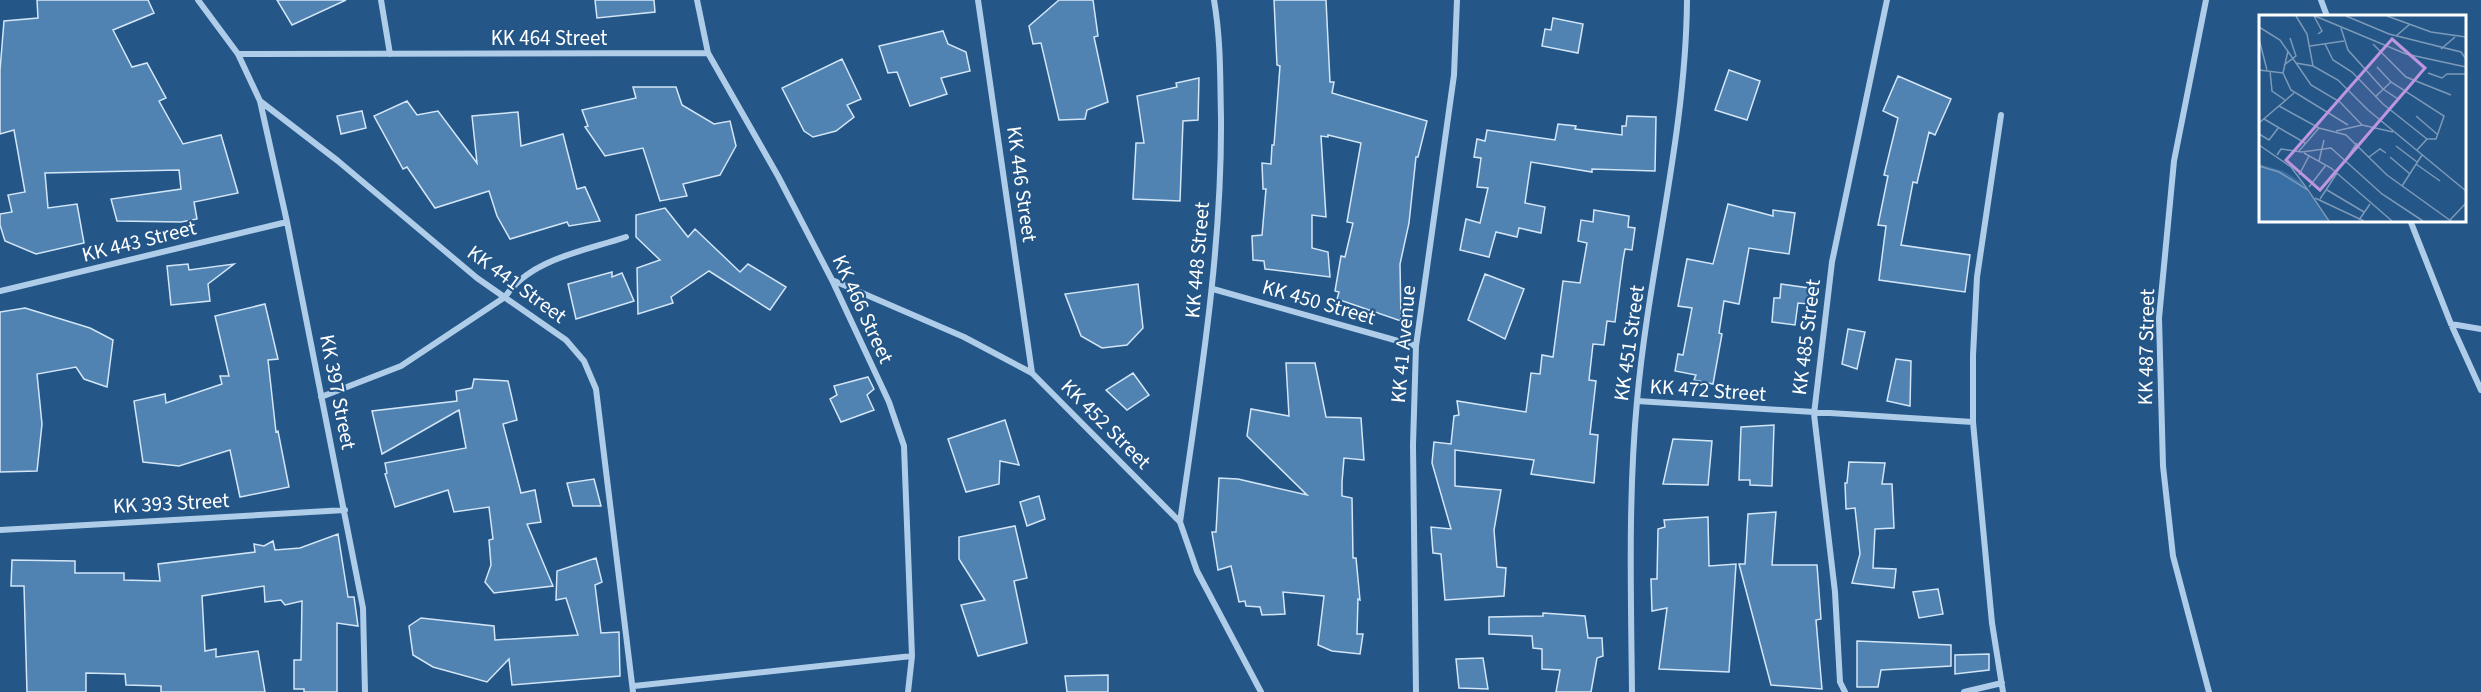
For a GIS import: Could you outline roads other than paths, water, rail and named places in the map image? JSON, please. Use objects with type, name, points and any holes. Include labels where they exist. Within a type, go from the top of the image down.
[{"type":"street","name":"KK 441 Street","points":[[198,0],[238,54],[260,101],[338,161],[477,278],[566,340],[584,361],[596,389],[633,689]]},
{"type":"street","points":[[381,0],[390,54]]},
{"type":"street","name":"KK 466 Street","points":[[697,0],[708,53],[778,176],[832,280],[889,402],[904,446],[912,656],[908,692]]},
{"type":"street","name":"KK 446 Street","points":[[978,0],[1032,373]]},
{"type":"street","name":"KK 448 Street","points":[[1180,522],[1213,289],[1221,153],[1220,36],[1214,0]]},
{"type":"street","name":"KK 41 Avenue","points":[[1416,692],[1413,445],[1416,346],[1454,75],[1457,0]]},
{"type":"street","name":"KK 451 Street","points":[[1632,692],[1630,556],[1636,401],[1673,156],[1686,42],[1687,0]]},
{"type":"street","name":"KK 485 Street","points":[[1845,692],[1840,682],[1835,592],[1814,414],[1832,262],[1887,0]]},
{"type":"street","name":"KK 487 Street","points":[[2206,0],[2174,161],[2159,318],[2163,466],[2173,556],[2209,692]]},
{"type":"street","points":[[2321,0],[2327,15]]},
{"type":"street","name":"KK 464 Street","points":[[238,54],[708,53]]},
{"type":"street","name":"KK 397 Street","points":[[260,101],[345,510],[363,608],[364,692]]},
{"type":"street","points":[[2001,115],[1977,277],[1973,355],[1973,422],[1992,623],[2003,692]]},
{"type":"street","name":"KK 443 Street","points":[[0,291],[286,222]]},
{"type":"street","points":[[2410,222],[2451,324],[2481,390]]},
{"type":"street","points":[[321,397],[400,366],[505,297],[514,284],[527,273],[544,264],[626,237]]},
{"type":"street","name":"KK 452 Street","points":[[832,280],[964,337],[1032,373],[1180,522],[1197,571],[1261,692]]},
{"type":"street","name":"KK 450 Street","points":[[1213,289],[1416,346]]},
{"type":"street","points":[[2451,324],[2481,329]]},
{"type":"street","name":"KK 472 Street","points":[[1636,401],[1814,414],[1973,422]]},
{"type":"street","name":"KK 393 Street","points":[[0,530],[345,510]]},
{"type":"street","points":[[633,689],[912,656]]},
{"type":"street","points":[[1964,692],[2002,683]]}]
